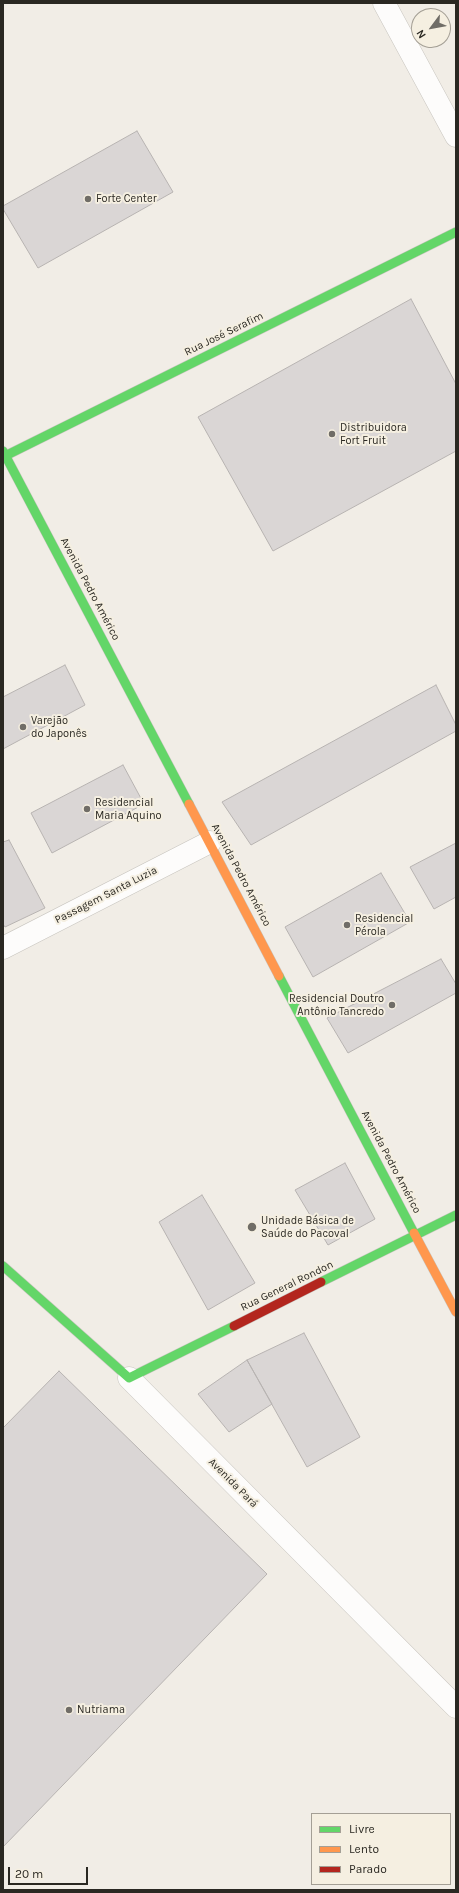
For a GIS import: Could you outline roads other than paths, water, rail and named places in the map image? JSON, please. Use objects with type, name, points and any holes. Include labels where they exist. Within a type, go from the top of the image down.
[{"type":"street","points":[[384,3],[456,136]]},
{"type":"street","name":"Rua José Serafim","points":[[4,454],[456,232]]},
{"type":"street","name":"Avenida Pedro Américo","points":[[4,454],[210,842],[456,1312]]},
{"type":"street","name":"Passagem Santa Luzia","points":[[3,948],[210,842]]},
{"type":"street","name":"Rua General Rondon","points":[[129,1378],[456,1215]]},
{"type":"street","name":"Avenida Pará","points":[[3,1266],[129,1378],[456,1707]]},
{"type":"place","name":"Forte Center","points":[[88,199]]},
{"type":"place","name":"Distribuidora Fort Fruit","points":[[332,434]]},
{"type":"place","name":"Varejão do Japonês","points":[[23,727]]},
{"type":"place","name":"Residencial Maria Aquino","points":[[87,809]]},
{"type":"place","name":"Residencial Pérola","points":[[347,925]]},
{"type":"place","name":"Residencial Doutro Antônio Tancredo","points":[[392,1005]]},
{"type":"place","name":"Unidade Básica de Saúde do Pacoval","points":[[252,1227]]},
{"type":"place","name":"Nutriama","points":[[69,1710]]}]
